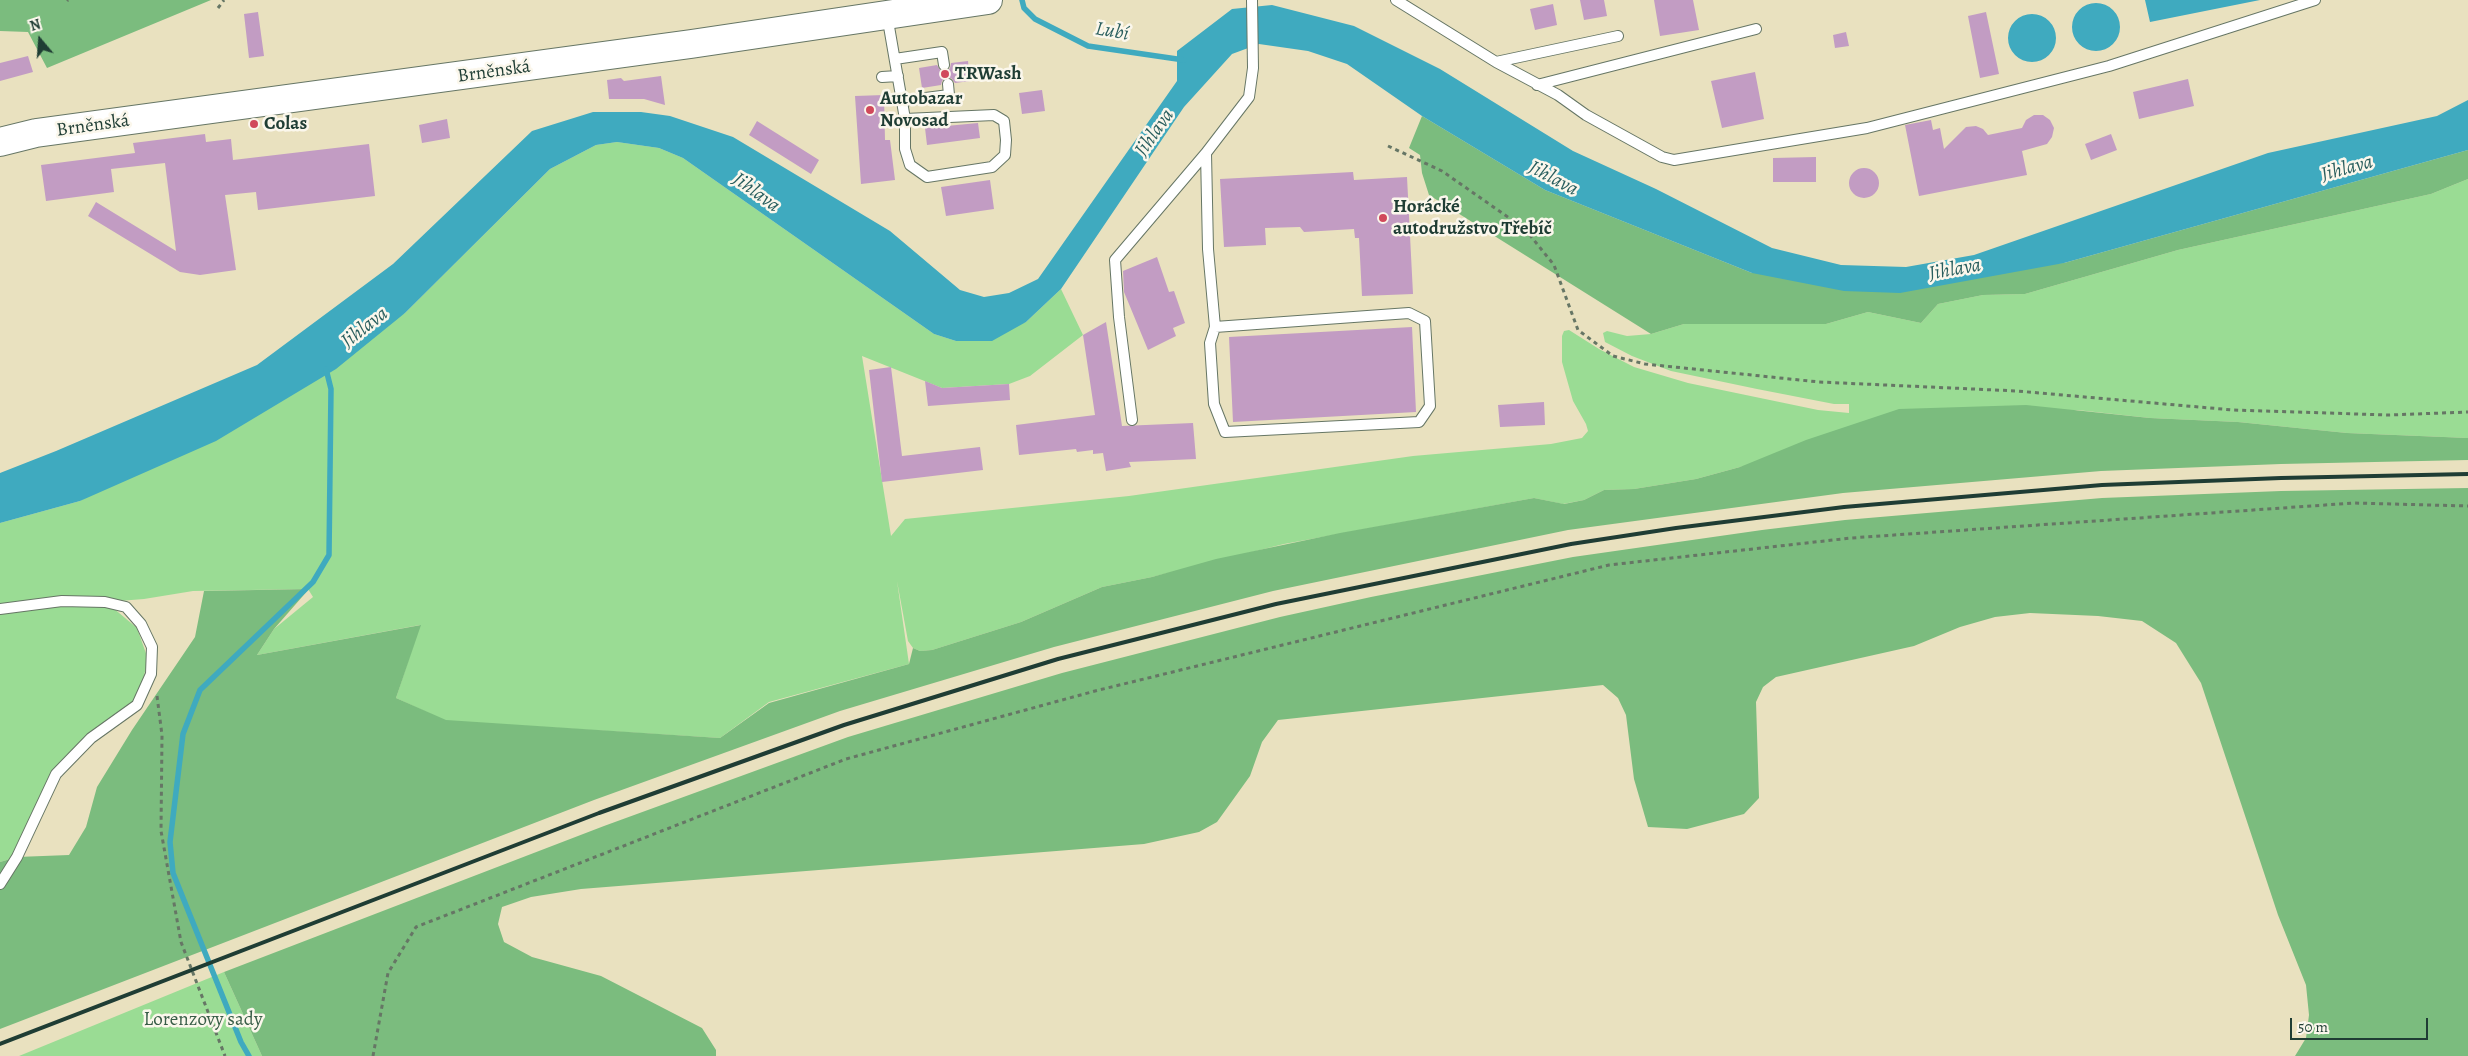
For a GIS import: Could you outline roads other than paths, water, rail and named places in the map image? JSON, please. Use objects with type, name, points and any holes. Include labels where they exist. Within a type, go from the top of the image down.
[{"type":"main road","name":"Brněnská","points":[[0,142],[36,133],[682,46],[986,0]]},
{"type":"lane","points":[[1132,420],[1119,317],[1115,260],[1206,154],[1249,97],[1253,68],[1252,0]]},
{"type":"lane","points":[[1396,0],[1496,62],[1612,129],[1662,157],[1674,160],[1867,128],[2109,66],[2315,0]]},
{"type":"lane","points":[[887,14],[905,119],[905,149],[910,165],[927,177],[992,167],[1005,154],[1004,121],[994,115],[905,119]]},
{"type":"lane","points":[[1537,84],[1756,29]]},
{"type":"lane","points":[[1496,62],[1618,36]]},
{"type":"lane","points":[[895,59],[942,52],[944,64]]},
{"type":"lane","points":[[882,77],[898,76]]},
{"type":"lane","points":[[902,101],[949,95],[948,84]]},
{"type":"lane","points":[[1206,154],[1208,249],[1215,327],[1210,343],[1214,404],[1225,432],[1419,422],[1430,406],[1424,321],[1409,313],[1215,327]]},
{"type":"lane","points":[[0,609],[62,601],[105,602],[126,607],[141,624],[152,647],[151,674],[138,704],[91,738],[56,774],[17,857],[0,884]]},
{"type":"water","points":[[2145,0],[2260,0],[2150,22]]},
{"type":"water","points":[[2091,3],[2101,3],[2110,7],[2116,13],[2119,18],[2119,36],[2110,47],[2101,51],[2091,51],[2082,47],[2076,41],[2072,32],[2072,22],[2076,13],[2082,7]]},
{"type":"water","name":"Jihlava","points":[[1272,5],[1354,26],[1440,69],[1573,151],[1656,189],[1772,248],[1841,265],[1906,267],[1974,255],[2268,153],[2437,116],[2468,100],[2468,150],[2064,263],[1900,293],[1844,291],[1752,273],[1545,190],[1422,116],[1347,64],[1308,51],[1259,44],[1232,54],[1184,107],[1061,289],[1026,322],[992,341],[956,341],[934,334],[683,158],[659,148],[617,142],[596,145],[550,169],[405,313],[336,369],[216,441],[80,501],[0,523],[0,473],[257,365],[393,264],[532,131],[593,112],[641,112],[670,116],[733,137],[890,231],[960,290],[984,297],[1009,293],[1038,279],[1177,81],[1177,51],[1232,9]]},
{"type":"water","points":[[2027,14],[2037,14],[2046,18],[2052,24],[2055,29],[2055,47],[2046,58],[2037,62],[2027,62],[2018,58],[2012,52],[2008,43],[2008,33],[2012,24],[2018,18]]},
{"type":"waterway","name":"Lubí","points":[[1022,0],[1024,8],[1035,19],[1088,46],[1184,60]]},
{"type":"waterway","points":[[249,1056],[241,1042],[173,873],[170,842],[183,734],[200,690],[313,582],[329,555],[331,389],[326,369]]},
{"type":"railway","points":[[0,1044],[599,813],[844,725],[1058,659],[1276,604],[1571,544],[1676,528],[1844,507],[2102,485],[2281,478],[2468,474]]},
{"type":"place","name":"TRWash","points":[[945,74]]},
{"type":"place","name":"Autobazar Novosad","points":[[870,110]]},
{"type":"place","name":"Colas","points":[[254,124]]},
{"type":"place","name":"Horácké autodružstvo Třebíč","points":[[1383,218]]},
{"type":"park label","name":"Lorenzovy sady","points":[[203,1020]]}]
